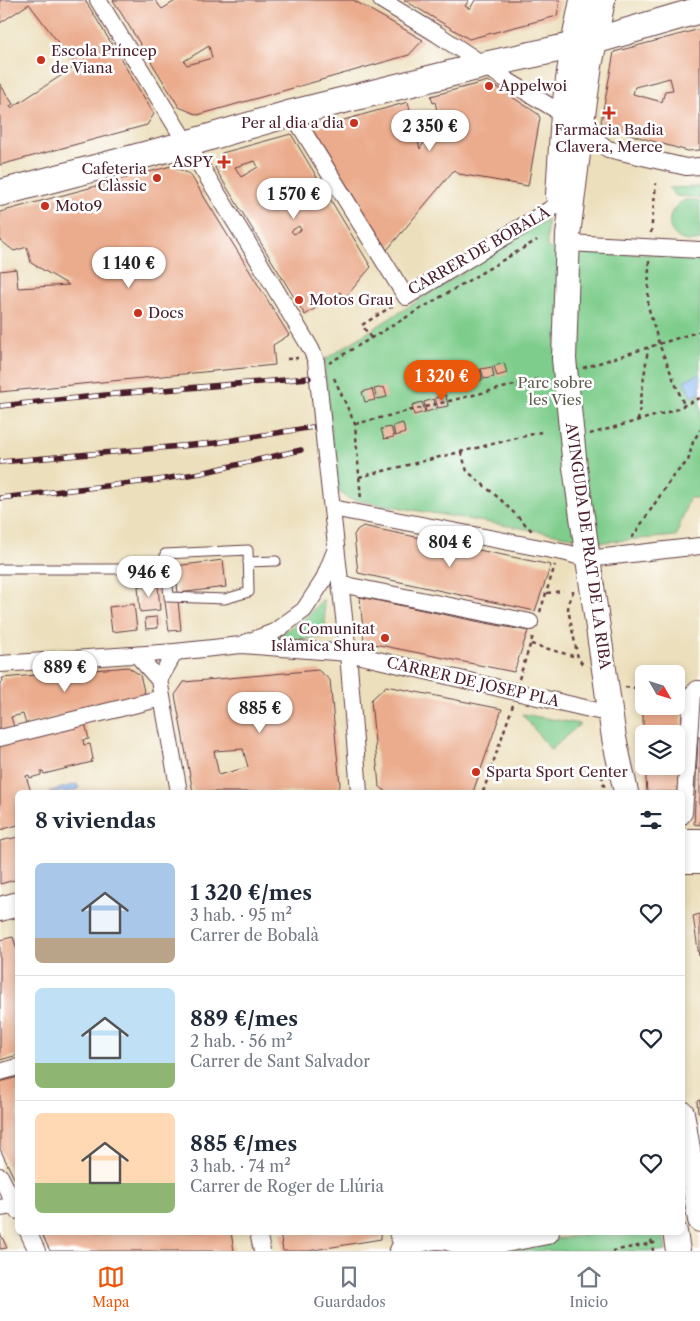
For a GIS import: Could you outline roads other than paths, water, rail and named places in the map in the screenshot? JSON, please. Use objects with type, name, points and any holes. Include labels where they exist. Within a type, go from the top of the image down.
[{"type":"main road","name":"AVINGUDA DE PRAT DE LA RIBA","points":[[582,0],[584,43],[581,129],[568,243],[564,359],[575,467],[581,557],[598,711],[612,790]]},
{"type":"main road","name":"AVINGUDA DE PRAT DE LA RIBA","points":[[603,0],[584,43],[562,114],[557,205],[554,366],[569,514],[581,557],[614,738],[626,790]]},
{"type":"main road","points":[[0,193],[186,144],[292,113],[485,65],[584,43],[700,10]]},
{"type":"main road","points":[[685,841],[700,841]]},
{"type":"main road","points":[[685,861],[700,861]]},
{"type":"main road","points":[[0,909],[15,905]]},
{"type":"main road","points":[[685,1135],[695,1209]]},
{"type":"main road","points":[[401,1244],[415,1242],[425,1235],[455,1240],[469,1249],[533,1235]]},
{"type":"street","points":[[98,0],[311,348],[316,361],[348,653],[359,790]]},
{"type":"street","points":[[381,0],[562,114],[608,149],[686,166],[700,166]]},
{"type":"street","name":"CARRER DE BOBALÀ","points":[[292,113],[406,297],[557,205]]},
{"type":"street","points":[[568,243],[700,250]]},
{"type":"street","points":[[332,508],[581,557],[700,546]]},
{"type":"street","points":[[0,664],[137,655],[241,645],[274,632],[304,610],[323,581],[336,549]]},
{"type":"street","points":[[340,584],[530,622]]},
{"type":"street","name":"CARRER DE JOSEP PLA","points":[[241,645],[348,653],[598,711]]},
{"type":"street","points":[[159,680],[175,652]]},
{"type":"street","points":[[137,655],[159,680],[179,790]]},
{"type":"street","points":[[685,798],[692,694],[699,689]]},
{"type":"street","points":[[0,738],[162,698]]},
{"type":"street","points":[[0,1072],[15,1068]]},
{"type":"street","points":[[0,1176],[12,1207]]},
{"type":"street","points":[[29,1235],[37,1251]]},
{"type":"street","points":[[259,1235],[262,1251]]},
{"type":"lane","points":[[248,550],[249,592],[225,599],[169,596],[166,569],[165,554],[248,550]]},
{"type":"lane","points":[[248,562],[276,561]]},
{"type":"lane","points":[[0,569],[166,569]]},
{"type":"water","points":[[700,374],[700,394],[691,397],[684,380]]},
{"type":"water","points":[[77,784],[79,789],[75,790],[55,790]]},
{"type":"railway","points":[[0,406],[115,394],[309,378]]},
{"type":"railway","points":[[0,462],[215,443],[313,427]]},
{"type":"railway","points":[[0,498],[158,480],[201,473],[301,450]]},
{"type":"place","name":"Escola Príncep de Viana","points":[[41,60]]},
{"type":"place","name":"Appelwoi","points":[[489,86]]},
{"type":"place","name":"Farmàcia Badia Clavera, Merce","points":[[609,113]]},
{"type":"place","name":"Per al dia a dia","points":[[354,123]]},
{"type":"place","name":"ASPY","points":[[224,162]]},
{"type":"place","name":"Cafeteria Clàssic","points":[[157,178]]},
{"type":"place","name":"Moto9","points":[[45,206]]},
{"type":"place","name":"Motos Grau","points":[[299,300]]},
{"type":"place","name":"Docs","points":[[138,313]]},
{"type":"place","name":"Comunitat Islàmica Shura","points":[[385,638]]},
{"type":"place","name":"Sparta Sport Center","points":[[476,772]]},
{"type":"park label","name":"Parc sobre les Vies","points":[[555,392]]}]
